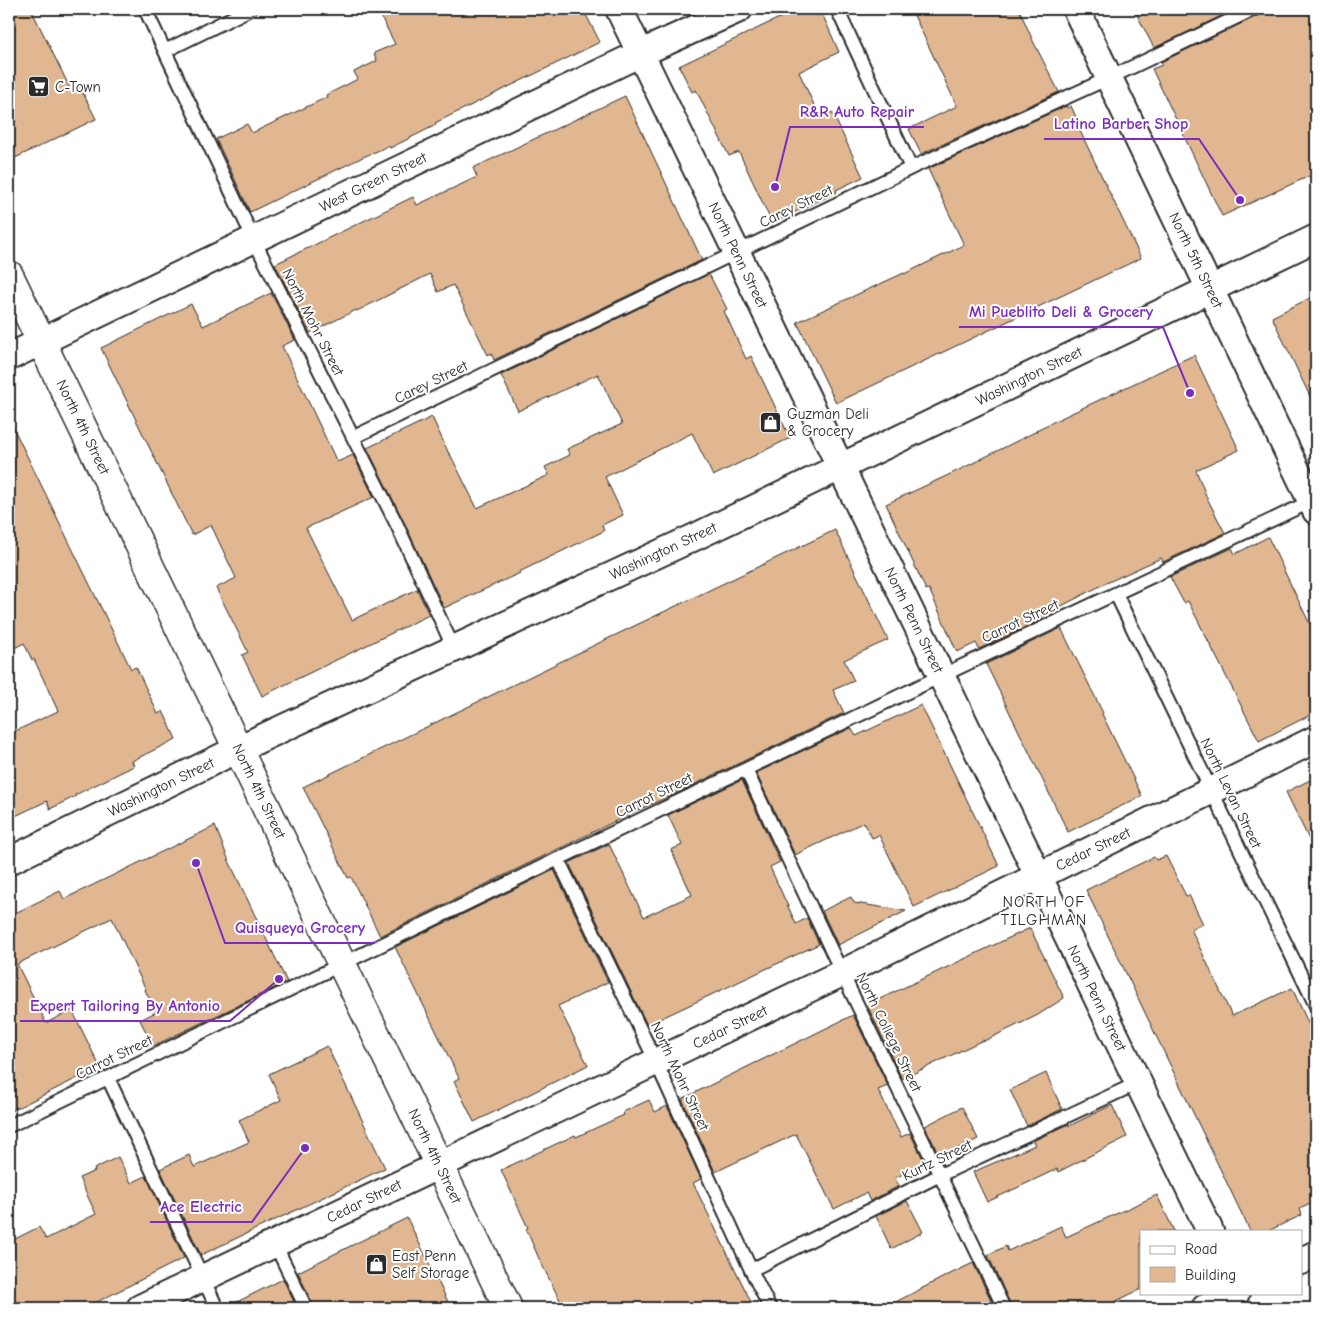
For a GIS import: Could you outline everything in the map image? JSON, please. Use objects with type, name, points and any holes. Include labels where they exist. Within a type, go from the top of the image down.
[{"type":"street","name":"North Penn Street","points":[[619,9],[1210,1230]]},
{"type":"street","name":"West Green Street","points":[[9,357],[641,53],[739,9]]},
{"type":"street","name":"North 5th Street","points":[[1076,9],[1315,504]]},
{"type":"street","name":"Washington Street","points":[[9,861],[238,748],[697,536],[1316,238]]},
{"type":"street","name":"North 4th Street","points":[[9,275],[508,1308]]},
{"type":"street","name":"Cedar Street","points":[[140,1308],[842,973],[1316,739]]},
{"type":"street","points":[[1302,1261],[1316,1254]]},
{"type":"street","points":[[1205,1308],[1234,1294]]},
{"type":"street","points":[[1240,1294],[1247,1308]]},
{"type":"lane","name":"North Mohr Street","points":[[145,9],[254,240],[354,437],[454,649]]},
{"type":"lane","points":[[165,51],[250,9]]},
{"type":"lane","points":[[837,9],[911,168]]},
{"type":"lane","name":"Carey Street","points":[[354,437],[911,168],[1109,78],[1254,9]]},
{"type":"lane","name":"Carrot Street","points":[[9,1126],[558,859],[941,676],[1315,504]]},
{"type":"lane","name":"North Levan Street","points":[[1116,594],[1316,1006]]},
{"type":"lane","name":"North College Street","points":[[746,770],[1004,1308]]},
{"type":"lane","name":"North Mohr Street","points":[[558,859],[656,1062],[770,1308]]},
{"type":"lane","points":[[108,1078],[217,1308]]},
{"type":"lane","name":"Kurtz Street","points":[[752,1270],[940,1176],[1138,1083]]},
{"type":"lane","points":[[275,1244],[306,1308]]},
{"type":"building","name":"C-Town","points":[[9,9],[31,9],[71,90],[79,85],[96,119],[9,161]]},
{"type":"building","points":[[377,9],[583,9],[600,42],[435,123],[436,125],[390,148],[389,146],[363,157],[250,212],[216,139],[247,124],[252,133],[327,97],[326,95],[358,79],[354,72],[377,61],[374,53],[395,44]]},
{"type":"building","points":[[798,9],[820,9],[839,52],[799,72],[820,118],[832,112],[863,177],[836,190],[837,192],[772,223],[739,152],[729,156],[696,90],[692,92],[679,66]]},
{"type":"building","points":[[911,9],[1019,9],[1059,92],[921,154],[909,129],[957,106]]},
{"type":"building","points":[[1134,9],[1236,9],[1154,48]]},
{"type":"building","points":[[1262,9],[1316,9],[1316,173],[1222,216],[1152,69],[1162,65],[1161,62],[1257,16],[1261,13]]},
{"type":"building","points":[[625,96],[702,260],[494,360],[491,353],[488,355],[453,285],[438,292],[430,274],[310,333],[275,264],[413,197],[417,205],[477,177],[473,168]]},
{"type":"building","points":[[1066,106],[1067,108],[1071,106],[1082,130],[1080,131],[1141,258],[836,403],[797,322],[964,245],[928,169]]},
{"type":"building","points":[[709,274],[727,309],[724,311],[746,359],[751,356],[790,438],[713,476],[692,433],[605,477],[623,515],[602,525],[604,531],[444,608],[367,448],[432,417],[477,508],[549,475],[545,467],[570,455],[567,449],[622,424],[598,374],[518,411],[501,375]]},
{"type":"building","points":[[271,293],[295,340],[282,346],[337,462],[353,455],[374,497],[306,528],[352,620],[417,589],[429,615],[262,696],[242,655],[248,652],[216,588],[236,578],[211,525],[192,535],[101,348],[191,304],[203,326]]},
{"type":"building","points":[[1316,295],[1316,409],[1272,317]]},
{"type":"building","points":[[1194,355],[1239,450],[1196,470],[1207,498],[1225,533],[1163,562],[1161,558],[1102,585],[1052,611],[1054,614],[979,649],[976,643],[957,652],[929,589],[926,590],[886,504]]},
{"type":"building","points":[[9,419],[131,669],[136,667],[158,714],[163,711],[176,739],[132,761],[134,766],[50,809],[47,801],[9,819],[9,734],[58,711],[34,659],[32,660],[24,643],[9,651]]},
{"type":"building","points":[[835,530],[888,640],[844,660],[854,681],[833,690],[844,713],[636,811],[380,936],[351,877],[348,878],[303,787]]},
{"type":"building","points":[[1268,537],[1316,637],[1316,712],[1259,741],[1188,601],[1184,603],[1170,577],[1232,548],[1235,554]]},
{"type":"building","points":[[1061,628],[1142,796],[1068,832],[986,664]]},
{"type":"building","points":[[921,705],[999,866],[914,907],[879,835],[872,838],[864,822],[795,855],[756,773],[851,728],[856,736]]},
{"type":"building","points":[[1316,777],[1316,854],[1286,792]]},
{"type":"building","points":[[742,780],[780,862],[770,867],[796,924],[807,918],[819,944],[647,1025],[569,863],[609,844],[644,917],[692,895],[671,850],[682,845],[668,815]]},
{"type":"building","points":[[215,826],[229,861],[287,982],[153,1046],[140,1020],[156,1012],[112,918],[17,964],[46,1023],[72,1010],[100,1067],[9,1112],[9,916],[60,891],[64,899]]},
{"type":"building","points":[[1166,856],[1186,896],[1189,895],[1203,924],[1191,929],[1232,1016],[1292,988],[1316,1040],[1316,1201],[1300,1209],[1302,1215],[1270,1230],[1250,1230],[1086,890],[1154,857],[1156,860]]},
{"type":"building","points":[[554,870],[608,982],[558,1006],[588,1065],[474,1122],[454,1081],[459,1078],[395,947]]},
{"type":"building","points":[[851,897],[854,903],[906,911],[838,945],[822,911]]},
{"type":"building","points":[[1030,928],[1064,998],[1038,1015],[902,1079],[867,1005]]},
{"type":"building","points":[[853,1015],[888,1086],[878,1090],[901,1137],[910,1133],[925,1163],[895,1178],[899,1186],[870,1201],[866,1193],[834,1209],[796,1134],[715,1172],[682,1099]]},
{"type":"building","points":[[327,1046],[385,1168],[201,1255],[160,1169],[189,1155],[194,1167],[249,1142],[239,1120],[281,1100],[269,1074]]},
{"type":"building","points":[[1046,1073],[1062,1109],[1027,1126],[1010,1090]]},
{"type":"building","points":[[649,1100],[655,1112],[667,1106],[701,1179],[693,1183],[754,1308],[564,1308],[541,1263],[526,1229],[528,1228],[501,1170],[575,1135],[576,1137],[624,1115],[623,1112]]},
{"type":"building","points":[[1112,1105],[1127,1137],[1058,1172],[1057,1169],[987,1202],[973,1172],[1035,1145],[1033,1141]]},
{"type":"building","points":[[962,1107],[978,1139],[940,1157],[925,1126]]},
{"type":"building","points":[[118,1157],[131,1183],[146,1176],[184,1258],[85,1308],[9,1308],[9,1242],[39,1227],[46,1239],[96,1214],[79,1178]]},
{"type":"building","points":[[1157,1195],[1174,1230],[1140,1230],[1140,1289],[1102,1308],[1012,1308],[988,1255],[1006,1246],[1008,1251],[1061,1226],[1066,1237]]},
{"type":"building","points":[[907,1201],[923,1232],[891,1249],[876,1216]]},
{"type":"building","name":"East Penn Self Storage","points":[[407,1218],[451,1308],[314,1308],[298,1272]]},
{"type":"building","points":[[973,1263],[995,1308],[884,1308],[942,1278]]},
{"type":"building","points":[[283,1279],[297,1308],[225,1308]]},
{"type":"place","name":"C-Town","points":[[39,87]]},
{"type":"place","name":"R&R Auto Repair","points":[[775,187]]},
{"type":"place","name":"Latino Barber Shop","points":[[1240,200]]},
{"type":"place","name":"Mi Pueblito Deli & Grocery","points":[[1190,393]]},
{"type":"place","name":"Guzman Deli & Grocery","points":[[771,423]]},
{"type":"place","name":"Quisqueya Grocery","points":[[196,863]]},
{"type":"place","name":"Expert Tailoring By Antonio","points":[[279,979]]},
{"type":"place","name":"Ace Electric","points":[[305,1148]]},
{"type":"place","name":"East Penn Self Storage","points":[[376,1265]]},
{"type":"district","name":"NORTH OF TILGHMAN","points":[[1044,911]]}]
